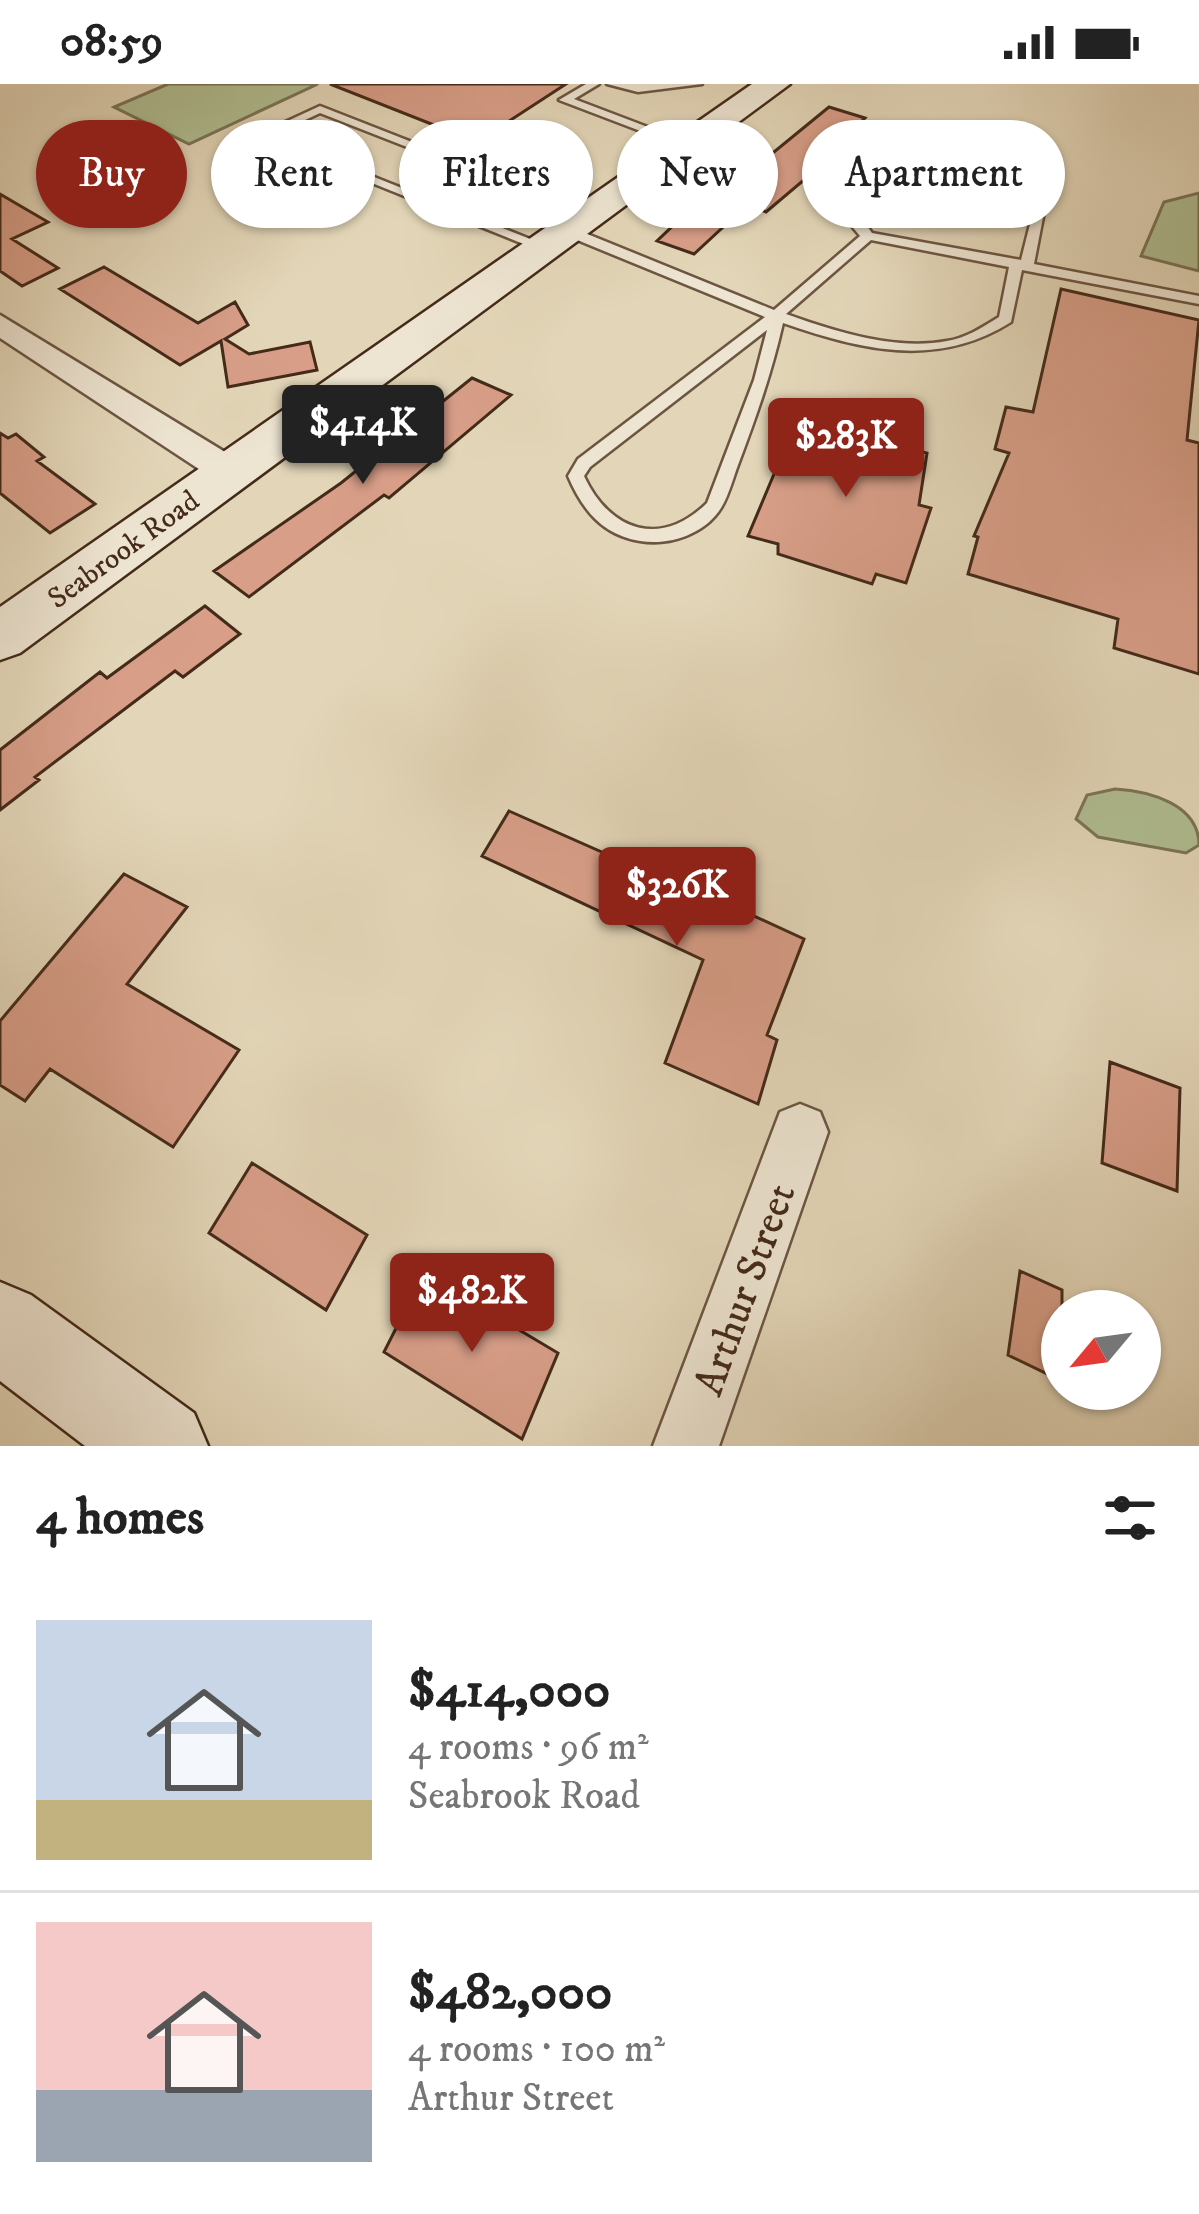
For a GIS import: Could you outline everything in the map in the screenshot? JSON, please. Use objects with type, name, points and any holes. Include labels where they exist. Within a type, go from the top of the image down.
[{"type":"street","name":"Seabrook Road","points":[[720,120],[762,86]]},
{"type":"street","name":"Seabrook Road","points":[[0,637],[617,197]]},
{"type":"street","points":[[0,324],[230,472]]},
{"type":"street","name":"Arthur Street","points":[[686,1446],[800,1132]]},
{"type":"street","points":[[0,1326],[161,1446]]},
{"type":"lane","points":[[594,84],[565,100],[620,120]]},
{"type":"lane","points":[[612,84],[638,89],[697,84]]},
{"type":"lane","points":[[399,140],[320,109],[261,136],[399,190]]},
{"type":"lane","points":[[520,228],[844,338],[942,347],[981,334],[1006,319],[1022,264],[1045,188],[898,166],[850,211],[868,236],[1022,264],[1199,301]]},
{"type":"lane","points":[[778,314],[762,380],[714,506],[702,522],[652,539],[623,531],[596,514],[576,476],[584,463],[778,314],[868,236]]},
{"type":"green space","points":[[168,84],[318,84],[241,120],[211,120],[211,134],[189,144],[187,120],[140,120],[114,107]]},
{"type":"green space","points":[[1199,193],[1199,271],[1141,256],[1164,202]]},
{"type":"green space","points":[[1115,789],[1170,802],[1191,819],[1199,845],[1186,853],[1098,837],[1076,819],[1087,795]]},
{"type":"building","points":[[330,84],[566,84],[511,120],[421,120]]},
{"type":"building","points":[[829,107],[865,118],[863,120],[813,120]]},
{"type":"building","points":[[802,129],[802,182],[778,202],[778,149]]},
{"type":"building","points":[[0,194],[36,215],[36,228],[12,239],[58,268],[22,286],[0,271]]},
{"type":"building","points":[[671,228],[722,228],[694,254],[657,241]]},
{"type":"building","points":[[104,267],[198,323],[235,302],[248,325],[225,339],[249,354],[310,342],[317,370],[228,387],[221,341],[180,365],[60,289]]},
{"type":"building","points":[[1061,289],[1199,320],[1187,440],[1199,443],[1199,674],[1114,648],[1118,619],[968,574],[978,537],[974,536],[1009,453],[995,449],[1006,407],[1033,412]]},
{"type":"building","points":[[472,378],[511,395],[389,498],[384,495],[249,597],[214,571],[341,483]]},
{"type":"building","points":[[826,416],[911,437],[907,448],[927,453],[919,505],[931,508],[906,583],[876,574],[872,584],[778,554],[778,544],[748,536],[798,417],[824,424]]},
{"type":"building","points":[[0,433],[8,438],[16,434],[44,457],[37,461],[95,504],[50,533],[0,493]]},
{"type":"building","points":[[205,606],[240,634],[183,677],[175,671],[35,777],[39,780],[0,810],[0,750],[100,672],[107,678]]},
{"type":"building","points":[[509,811],[804,939],[767,1035],[777,1040],[758,1104],[665,1063],[703,960],[482,856]]},
{"type":"building","points":[[124,874],[187,907],[127,984],[239,1050],[173,1147],[50,1069],[25,1101],[0,1085],[0,1021]]},
{"type":"building","points":[[1110,1062],[1180,1088],[1177,1191],[1102,1163]]},
{"type":"building","points":[[252,1163],[367,1235],[326,1310],[209,1233]]},
{"type":"building","points":[[1020,1271],[1062,1290],[1041,1290],[1041,1371],[1008,1355]]},
{"type":"building","points":[[424,1273],[558,1353],[522,1439],[384,1352]]}]
